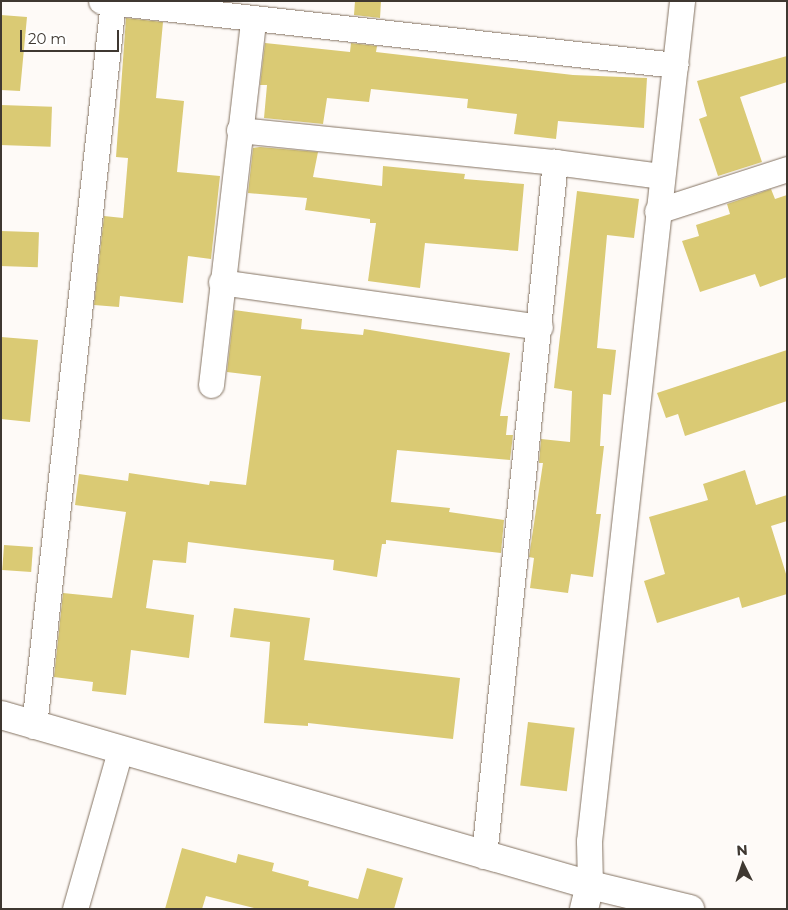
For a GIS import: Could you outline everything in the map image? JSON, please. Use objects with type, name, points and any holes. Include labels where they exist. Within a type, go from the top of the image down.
[{"type":"street","points":[[587,897],[589,841],[657,211],[682,1]]},
{"type":"street","points":[[34,726],[109,2],[253,20],[675,65]]},
{"type":"street","points":[[211,385],[238,130],[253,20]]},
{"type":"street","points":[[238,130],[555,162],[662,176]]},
{"type":"street","points":[[484,856],[540,327],[555,162]]},
{"type":"street","points":[[657,211],[787,169]]},
{"type":"street","points":[[221,282],[540,327]]},
{"type":"street","points":[[1,715],[484,856],[587,897],[690,909]]},
{"type":"street","points":[[75,909],[120,751]]},
{"type":"building","points":[[355,1],[381,1],[380,18],[354,15]]},
{"type":"building","points":[[1,15],[27,17],[20,91],[1,90]]},
{"type":"building","points":[[126,18],[163,22],[156,98],[184,101],[177,172],[220,176],[211,259],[188,256],[183,303],[120,296],[119,307],[94,305],[104,216],[123,218],[128,158],[116,157]]},
{"type":"building","points":[[265,43],[350,52],[351,43],[377,46],[376,52],[573,75],[647,78],[644,128],[558,121],[556,139],[514,134],[517,114],[467,108],[468,99],[371,89],[369,102],[327,98],[323,124],[264,118],[267,85],[260,85]]},
{"type":"building","points":[[787,56],[787,82],[740,97],[762,162],[718,176],[699,119],[707,116],[697,81]]},
{"type":"building","points":[[1,105],[52,107],[51,147],[1,145]]},
{"type":"building","points":[[253,148],[318,152],[313,177],[382,186],[383,166],[465,174],[464,179],[524,184],[518,251],[425,243],[420,288],[368,281],[376,223],[370,223],[370,219],[305,210],[307,198],[248,193]]},
{"type":"building","points":[[771,189],[775,199],[787,195],[787,277],[760,287],[755,274],[700,292],[682,241],[699,236],[696,225],[730,214],[727,204]]},
{"type":"building","points":[[577,191],[639,199],[634,238],[607,235],[597,348],[616,350],[611,395],[603,394],[600,446],[604,446],[596,514],[601,514],[593,577],[571,574],[568,593],[530,588],[534,558],[529,557],[543,463],[539,463],[541,439],[570,442],[572,391],[554,388]]},
{"type":"building","points":[[1,231],[39,232],[38,267],[1,266]]},
{"type":"building","points":[[234,310],[302,319],[301,329],[363,335],[364,329],[510,353],[500,416],[508,416],[506,435],[513,435],[510,460],[397,450],[391,502],[450,508],[449,512],[504,520],[501,553],[386,540],[386,544],[382,544],[377,577],[333,570],[334,560],[188,542],[186,563],[153,560],[146,608],[194,615],[189,658],[131,650],[126,695],[92,691],[93,682],[54,677],[63,593],[112,598],[126,512],[75,505],[79,474],[128,481],[129,473],[209,485],[210,481],[246,485],[261,376],[227,372]]},
{"type":"building","points":[[1,337],[38,340],[30,422],[1,419]]},
{"type":"building","points":[[787,350],[787,401],[685,436],[678,414],[666,418],[657,393]]},
{"type":"building","points":[[745,470],[756,505],[787,495],[787,521],[771,526],[787,577],[787,594],[742,608],[739,597],[657,623],[644,581],[665,574],[649,517],[708,500],[703,484]]},
{"type":"building","points":[[4,545],[33,547],[31,572],[2,570]]},
{"type":"building","points":[[234,608],[310,618],[304,660],[460,678],[453,739],[308,723],[308,726],[264,723],[270,642],[230,637]]},
{"type":"building","points":[[528,722],[575,728],[567,791],[520,786]]},
{"type":"building","points":[[182,848],[236,863],[238,854],[274,863],[272,871],[309,881],[308,886],[358,899],[367,868],[403,878],[394,909],[258,909],[206,896],[202,909],[165,909]]}]
